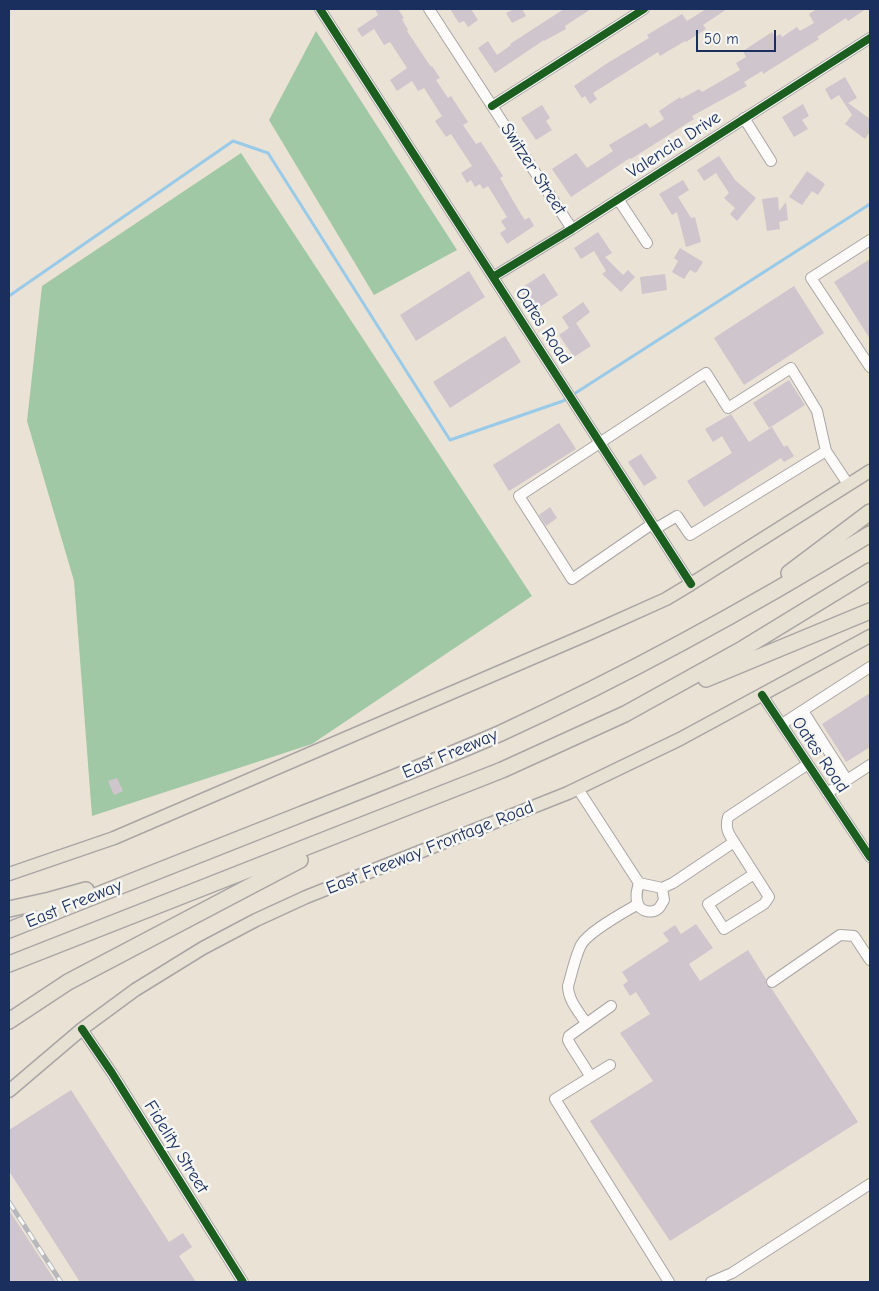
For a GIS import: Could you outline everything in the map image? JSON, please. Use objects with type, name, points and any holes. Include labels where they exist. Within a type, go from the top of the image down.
[{"type":"highway","points":[[726,620],[870,512]]},
{"type":"highway","name":"East Freeway","points":[[9,930],[484,740],[606,683],[726,620],[870,534]]},
{"type":"highway","name":"East Freeway","points":[[9,964],[502,770],[624,714],[744,648],[870,571]]},
{"type":"highway","points":[[624,714],[870,611]]},
{"type":"highway","points":[[9,1021],[68,982],[128,949],[370,823]]},
{"type":"highway","points":[[9,909],[126,879],[211,850]]},
{"type":"main road","points":[[9,874],[114,838],[588,634],[666,598],[870,470]]},
{"type":"main road","name":"East Freeway Frontage Road","points":[[9,1091],[82,1029],[134,990],[203,948],[256,920],[306,897],[578,789],[680,739],[870,636]]},
{"type":"street","name":"Oates Road","points":[[320,9],[691,584]]},
{"type":"street","name":"Switzer Street","points":[[430,9],[572,229]]},
{"type":"street","points":[[492,106],[644,9]]},
{"type":"street","name":"Valencia Drive","points":[[493,277],[869,41]]},
{"type":"street","points":[[744,118],[771,161]]},
{"type":"street","points":[[618,199],[647,243]]},
{"type":"street","points":[[870,240],[811,278],[870,367]]},
{"type":"street","points":[[826,451],[690,535],[677,516],[654,527],[572,579],[519,496],[706,373],[728,408],[790,368],[817,411],[826,451],[848,484]]},
{"type":"street","points":[[782,724],[870,667]]},
{"type":"street","name":"Oates Road","points":[[762,695],[870,857]]},
{"type":"street","points":[[802,711],[847,780]]},
{"type":"street","points":[[754,874],[708,904],[724,929],[768,900],[769,897],[727,832],[728,817],[808,764]]},
{"type":"street","points":[[827,793],[870,765]]},
{"type":"street","points":[[578,789],[639,883],[662,888],[673,883],[734,842]]},
{"type":"street","points":[[639,883],[636,896],[638,904],[646,911],[652,912],[659,909],[664,900],[662,888]]},
{"type":"street","points":[[586,1023],[568,990],[581,945],[594,932],[638,904]]},
{"type":"street","points":[[772,982],[840,935],[854,936],[870,960]]},
{"type":"street","points":[[590,1077],[568,1040],[574,1032],[612,1006]]},
{"type":"street","name":"Fidelity Street","points":[[82,1029],[112,1073],[243,1282]]},
{"type":"street","points":[[610,1065],[555,1099],[669,1282]]},
{"type":"street","points":[[711,1282],[732,1273],[870,1184]]},
{"type":"green space","points":[[316,31],[457,250],[374,295],[269,120]]},
{"type":"green space","points":[[241,153],[532,596],[312,744],[92,816],[74,581],[27,421],[42,286]]},
{"type":"building","points":[[375,9],[398,9],[404,18],[402,19],[407,31],[440,78],[436,80],[448,98],[451,96],[468,122],[463,125],[476,144],[481,142],[503,176],[500,178],[525,220],[529,217],[534,226],[507,244],[500,233],[506,229],[501,221],[507,217],[488,186],[483,189],[480,184],[475,187],[471,180],[467,183],[461,173],[472,166],[451,134],[446,137],[435,121],[442,116],[424,88],[418,91],[412,81],[397,91],[390,80],[407,68],[390,42],[384,45],[374,29],[362,37],[357,29],[378,15]]},
{"type":"building","points":[[450,9],[471,9],[478,20],[468,27],[464,21],[459,23]]},
{"type":"building","points":[[514,9],[522,9],[526,16],[512,23],[506,13]]},
{"type":"building","points":[[564,9],[591,9],[565,26],[566,29],[544,40],[495,73],[478,48],[488,41],[497,55],[510,44]]},
{"type":"building","points":[[706,9],[727,9],[703,25],[706,29],[686,42],[660,56],[658,52],[593,93],[597,99],[590,104],[585,96],[582,98],[574,86],[649,38],[647,35],[682,14],[687,21]]},
{"type":"building","points":[[817,9],[866,9],[848,21],[846,18],[817,37],[819,39],[763,74],[762,71],[744,82],[747,86],[692,116],[694,119],[571,197],[552,169],[576,153],[587,168],[613,151],[609,145],[646,123],[650,128],[664,119],[659,111],[680,97],[681,99],[699,89],[702,92],[740,70],[736,63],[746,57],[743,51],[772,32],[775,37],[780,34],[782,37],[797,27],[800,31],[814,23],[809,14]]},
{"type":"building","points":[[845,77],[857,98],[848,103],[870,119],[870,132],[865,139],[845,124],[852,115],[839,95],[831,100],[825,89]]},
{"type":"building","points":[[803,104],[809,116],[802,120],[808,129],[794,137],[782,117]]},
{"type":"building","points":[[542,105],[550,118],[546,121],[552,130],[536,140],[521,118]]},
{"type":"building","points":[[719,156],[735,180],[756,198],[737,221],[730,214],[735,208],[724,198],[729,193],[716,173],[704,181],[697,170]]},
{"type":"building","points":[[807,171],[825,184],[818,195],[812,191],[802,205],[789,197]]},
{"type":"building","points":[[683,180],[689,190],[678,197],[691,218],[695,217],[701,242],[686,247],[677,212],[672,215],[659,194]]},
{"type":"building","points":[[778,197],[779,211],[786,202],[788,220],[779,222],[780,229],[767,231],[762,199]]},
{"type":"building","points":[[598,232],[612,253],[605,257],[623,275],[628,270],[635,277],[621,292],[602,274],[606,271],[594,251],[581,259],[574,248]]},
{"type":"building","points":[[680,248],[703,262],[696,273],[690,270],[684,279],[672,272],[678,261],[674,258]]},
{"type":"building","points":[[870,259],[870,339],[834,282]]},
{"type":"building","points":[[469,271],[485,297],[416,341],[400,315]]},
{"type":"building","points":[[544,273],[558,295],[534,311],[520,289]]},
{"type":"building","points":[[665,274],[667,290],[642,294],[640,277]]},
{"type":"building","points":[[794,286],[824,333],[744,385],[714,338]]},
{"type":"building","points":[[583,302],[590,312],[576,323],[591,346],[574,357],[559,335],[569,328],[562,317]]},
{"type":"building","points":[[505,336],[521,362],[450,408],[433,382]]},
{"type":"building","points":[[789,380],[805,405],[769,428],[753,403]]},
{"type":"building","points":[[731,414],[749,442],[772,427],[784,447],[787,445],[794,456],[784,462],[781,458],[704,507],[687,481],[732,453],[722,436],[713,442],[705,429]]},
{"type":"building","points":[[559,423],[576,449],[509,491],[493,465]]},
{"type":"building","points":[[641,454],[657,478],[644,486],[628,462]]},
{"type":"building","points":[[550,507],[557,518],[546,526],[539,515]]},
{"type":"building","points":[[870,693],[870,747],[846,762],[822,724]]},
{"type":"building","points":[[117,778],[123,791],[114,795],[108,781]]},
{"type":"building","points":[[696,924],[713,948],[689,964],[700,981],[748,950],[766,979],[766,985],[772,989],[858,1122],[670,1241],[590,1121],[653,1081],[620,1033],[650,1014],[636,992],[630,996],[623,985],[628,981],[622,972],[669,941],[663,933],[675,925],[681,934]]},
{"type":"building","points":[[71,1090],[169,1242],[183,1233],[192,1247],[179,1256],[196,1282],[80,1282],[9,1171],[9,1130]]},
{"type":"building","points":[[9,1210],[56,1282],[9,1282]]},
{"type":"waterway","points":[[9,296],[233,141],[268,153],[450,440],[563,401],[870,204]]},
{"type":"railway","points":[[9,1202],[61,1282]]},
{"type":"cycle path","points":[[320,9],[691,584]]},
{"type":"cycle path","points":[[492,106],[644,9]]},
{"type":"cycle path","points":[[493,277],[572,229],[870,38]]},
{"type":"cycle path","points":[[762,695],[870,857]]},
{"type":"cycle path","points":[[82,1029],[112,1073],[243,1282]]}]
